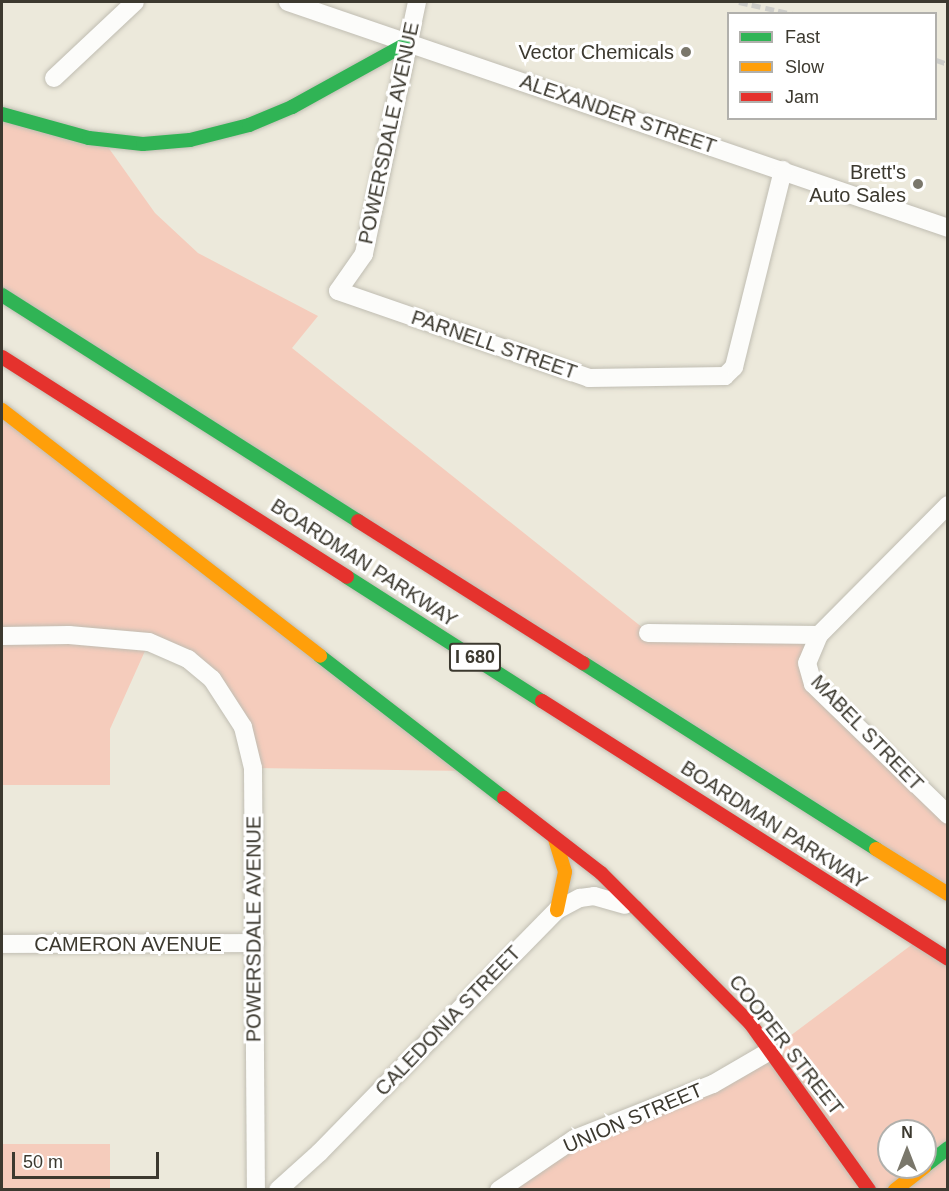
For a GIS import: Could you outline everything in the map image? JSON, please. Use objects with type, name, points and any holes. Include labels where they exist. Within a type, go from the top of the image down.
[{"type":"main road","points":[[2,114],[89,138],[143,144],[190,140],[249,125],[292,107],[408,43]]},
{"type":"main road","name":"BOARDMAN PARKWAY","points":[[2,295],[948,894]]},
{"type":"main road","name":"BOARDMAN PARKWAY","points":[[2,357],[948,959]]},
{"type":"main road","name":"COOPER STREET","points":[[2,410],[601,873],[728,999],[792,1079],[869,1190]]},
{"type":"main road","points":[[555,838],[565,872],[557,910]]},
{"type":"main road","points":[[895,1190],[909,1179]]},
{"type":"street","points":[[54,78],[135,2]]},
{"type":"street","name":"ALEXANDER STREET","points":[[288,2],[948,228]]},
{"type":"street","name":"POWERSDALE AVENUE","points":[[338,291],[364,254],[417,2]]},
{"type":"street","name":"PARNELL STREET","points":[[338,291],[589,378],[725,376],[734,367],[783,170]]},
{"type":"street","points":[[648,633],[819,635],[948,505]]},
{"type":"street","name":"POWERSDALE AVENUE","points":[[2,636],[69,635],[149,642],[188,659],[212,679],[243,727],[254,768],[256,1190]]},
{"type":"street","name":"MABEL STREET","points":[[819,635],[807,663],[813,684],[948,815]]},
{"type":"street","name":"CALEDONIA STREET","points":[[278,1190],[319,1153],[557,910],[580,898],[594,896],[636,908]]},
{"type":"street","name":"CAMERON AVENUE","points":[[2,944],[255,943]]},
{"type":"street","name":"UNION STREET","points":[[499,1190],[574,1139],[713,1084],[770,1051]]},
{"type":"shaded area","points":[[2,114],[103,140],[155,213],[198,253],[318,316],[292,348],[648,632],[819,635],[808,672],[947,815],[947,894],[2,298]]},
{"type":"shaded area","points":[[2,410],[468,771],[253,768],[229,700],[149,642],[110,729],[110,785],[2,785]]},
{"type":"shaded area","points":[[918,940],[947,959],[947,1189],[499,1190],[514,1176],[770,1051]]},
{"type":"shaded area","points":[[2,1144],[110,1144],[110,1189],[2,1189]]},
{"type":"railway","points":[[739,2],[784,12]]},
{"type":"railway","points":[[937,60],[948,64]]},
{"type":"traffic: fast","points":[[2,114],[89,138],[143,144],[190,140],[249,125],[292,107],[408,43]]},
{"type":"traffic: fast","points":[[2,295],[358,521]]},
{"type":"traffic: fast","points":[[347,577],[542,701]]},
{"type":"traffic: fast","points":[[320,656],[504,798]]},
{"type":"traffic: fast","points":[[583,663],[876,849]]},
{"type":"traffic: fast","points":[[937,1157],[948,1148]]},
{"type":"traffic: slow","points":[[2,410],[320,656]]},
{"type":"traffic: slow","points":[[555,839],[565,872],[557,910]]},
{"type":"traffic: slow","points":[[876,849],[948,894]]},
{"type":"traffic: slow","points":[[895,1190],[909,1179]]},
{"type":"traffic: jam","points":[[2,357],[347,577]]},
{"type":"traffic: jam","points":[[358,521],[583,663]]},
{"type":"traffic: jam","points":[[542,701],[948,959]]},
{"type":"traffic: jam","points":[[504,798],[601,873],[636,908]]},
{"type":"traffic: jam","points":[[636,908],[750,1023],[869,1190]]},
{"type":"place","name":"Vector Chemicals","points":[[686,52]]},
{"type":"place","name":"Brett's Auto Sales","points":[[918,184]]}]
